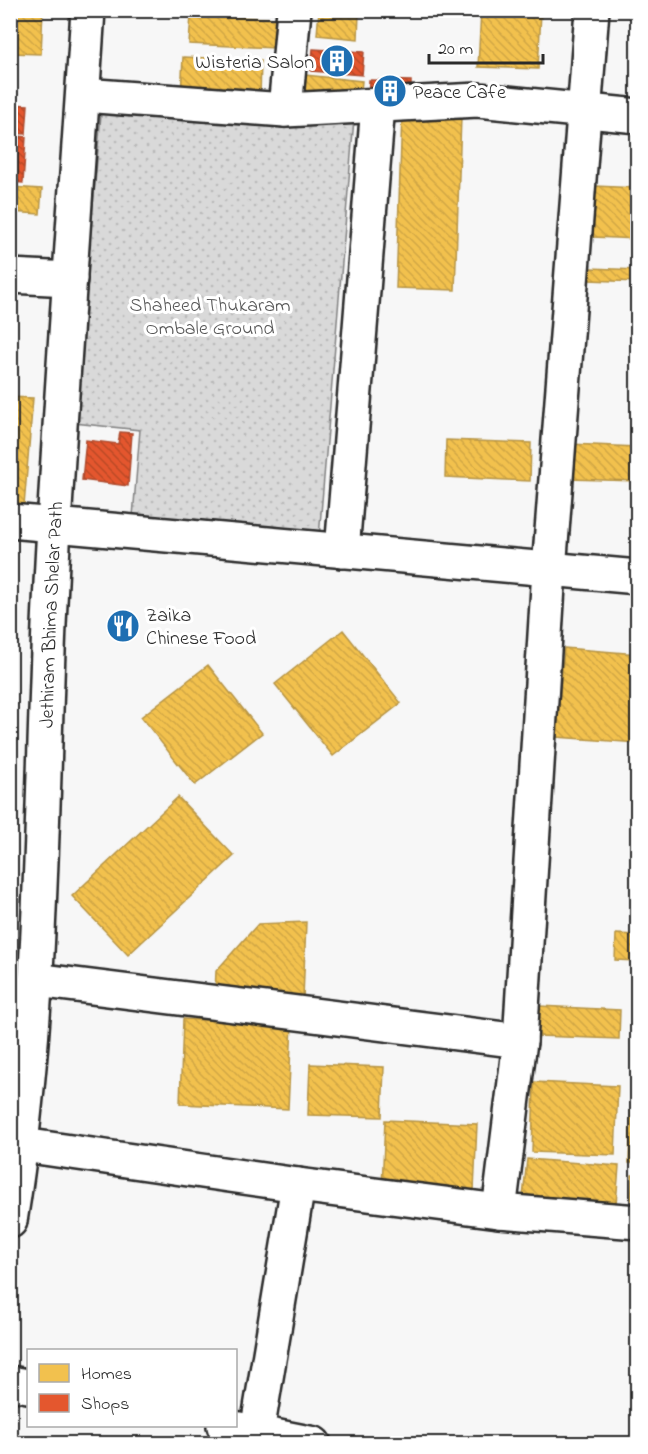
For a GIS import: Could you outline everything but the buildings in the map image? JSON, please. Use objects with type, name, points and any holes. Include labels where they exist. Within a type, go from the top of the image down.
[{"type":"street","name":"Jethiram Bhima Shelar Path","points":[[10,1221],[23,1145],[36,980],[54,524],[88,10]]},
{"type":"street","points":[[285,110],[294,10]]},
{"type":"street","points":[[499,1210],[519,1041],[549,570],[592,10]]},
{"type":"street","points":[[82,95],[285,110],[478,100],[638,116]]},
{"type":"street","points":[[342,551],[378,105]]},
{"type":"street","points":[[10,276],[70,279]]},
{"type":"street","points":[[10,521],[638,577]]},
{"type":"street","points":[[36,980],[519,1041]]},
{"type":"street","points":[[23,1145],[298,1185],[499,1210],[638,1222]]},
{"type":"street","points":[[256,1438],[298,1185]]},
{"type":"street","points":[[10,1383],[27,1386]]},
{"type":"street","points":[[229,1427],[256,1438],[314,1443]]},
{"type":"green space","name":"Shaheed Thukaram Ombale Ground","points":[[102,103],[354,119],[318,549],[132,529],[140,430],[74,423]]},
{"type":"place","name":"Wisteria Salon","points":[[337,61]]},
{"type":"place","name":"Peace Cafe","points":[[390,91]]},
{"type":"place","name":"Zaika Chinese Food","points":[[123,626]]}]
